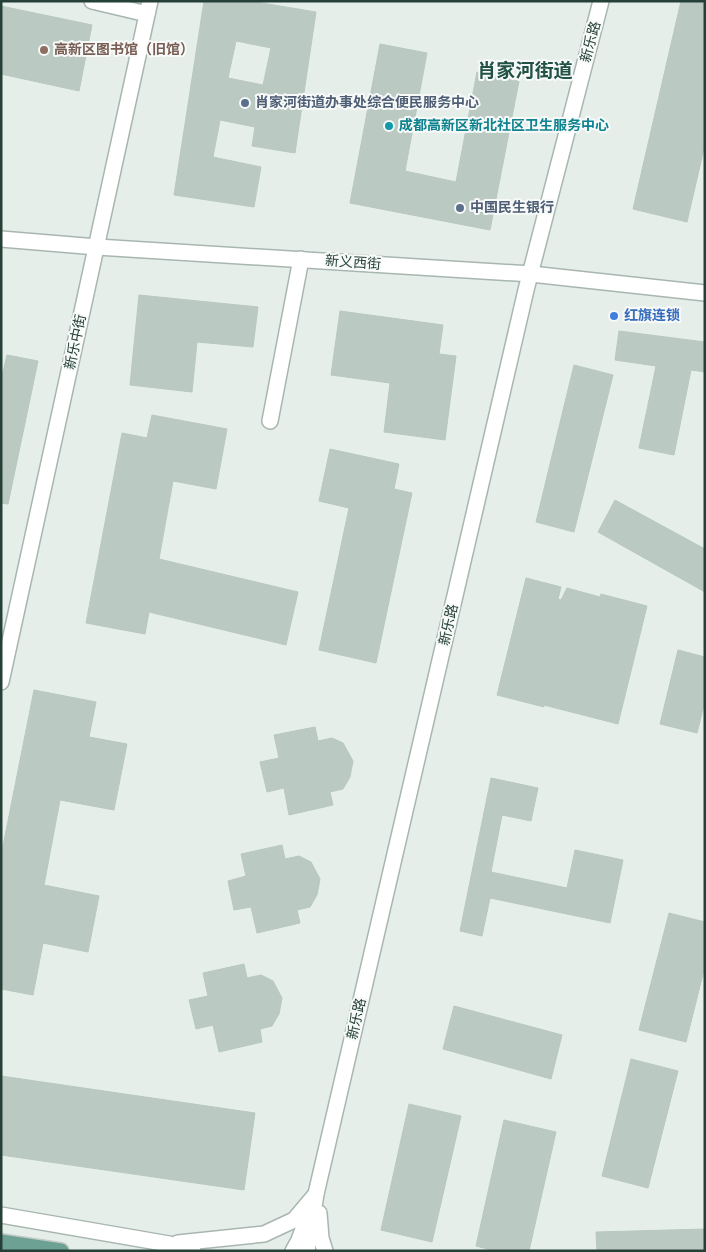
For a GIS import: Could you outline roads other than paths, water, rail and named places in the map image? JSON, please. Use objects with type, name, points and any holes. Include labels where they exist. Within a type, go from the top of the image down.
[{"type":"main road","points":[[1,1242],[61,1251]]},
{"type":"street","points":[[92,1],[149,8]]},
{"type":"street","name":"新乐路","points":[[307,1251],[316,1194],[530,274],[601,1]]},
{"type":"street","name":"新乐中街","points":[[1,682],[149,8]]},
{"type":"street","name":"新义西街","points":[[1,239],[530,274],[705,294]]},
{"type":"street","points":[[270,421],[301,259]]},
{"type":"street","points":[[169,1244],[264,1234],[294,1220],[316,1194]]},
{"type":"street","points":[[293,1251],[316,1194]]},
{"type":"street","points":[[316,1194],[325,1251]]},
{"type":"street","points":[[1,1215],[169,1244],[193,1251]]},
{"type":"place","name":"高新区图书馆（旧馆）","points":[[44,50]]},
{"type":"place","name":"肖家河街道办事处综合便民服务中心","points":[[245,103]]},
{"type":"place","name":"成都高新区新北社区卫生服务中心","points":[[389,126]]},
{"type":"place","name":"中国民生银行","points":[[460,208]]},
{"type":"place","name":"红旗连锁","points":[[614,316]]},
{"type":"district","name":"肖家河街道","points":[[525,71]]}]
